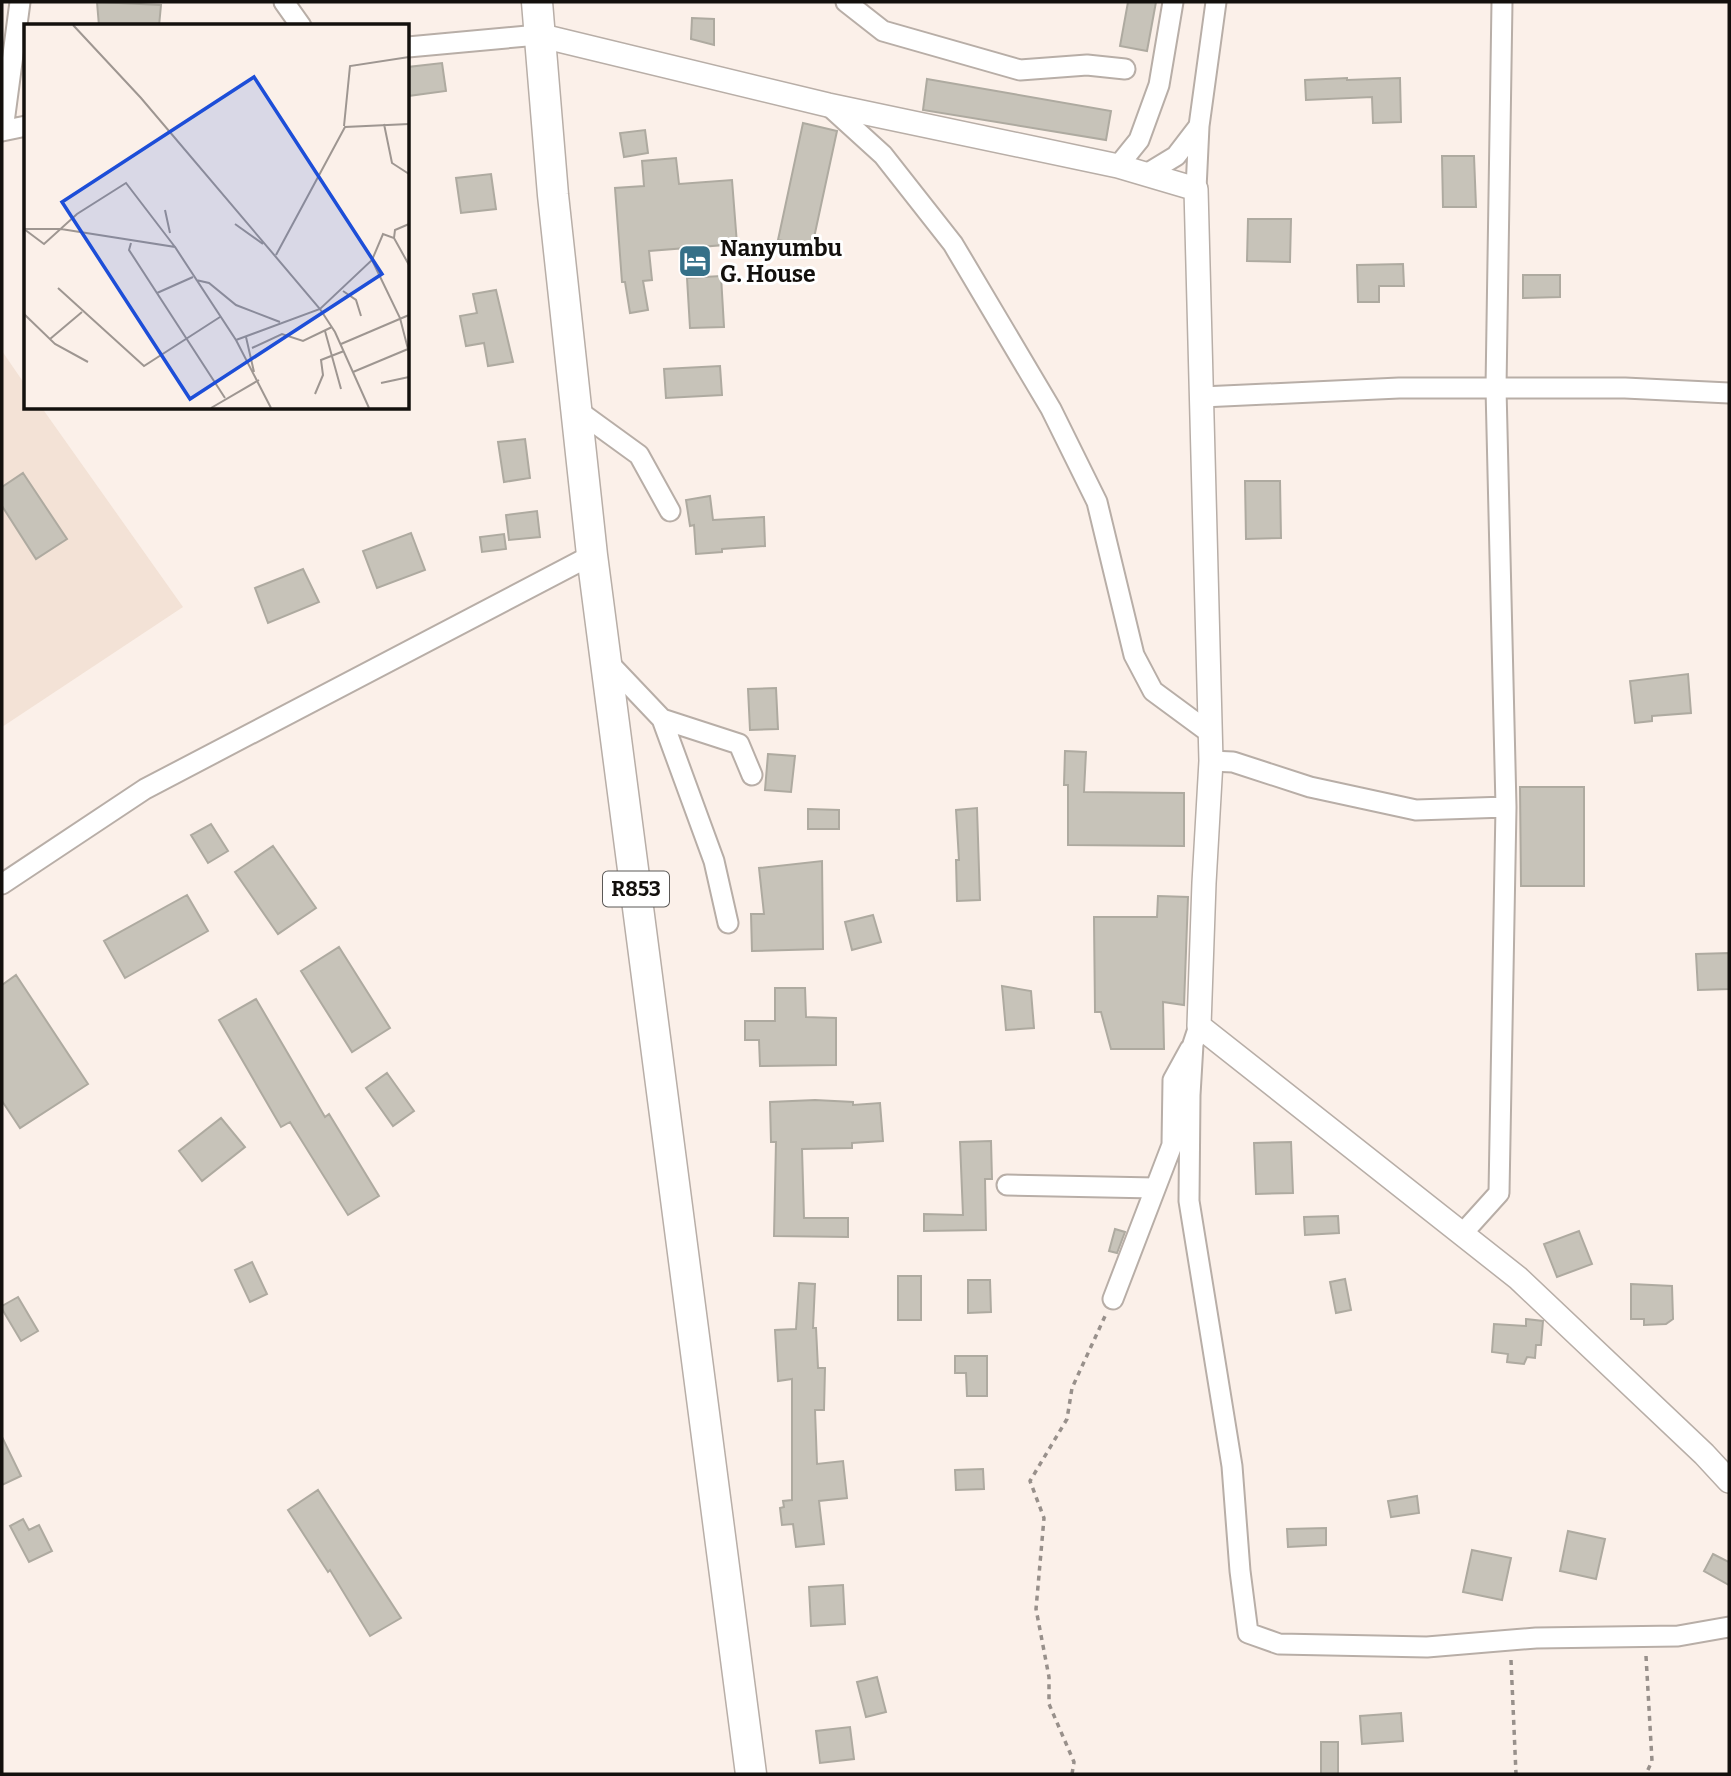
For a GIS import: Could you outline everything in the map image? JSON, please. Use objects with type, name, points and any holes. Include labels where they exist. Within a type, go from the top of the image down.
[{"type":"main road","name":"R853","points":[[537,2],[538,35],[592,555],[751,1774]]},
{"type":"street","points":[[20,2],[3,131],[24,126]]},
{"type":"street","points":[[284,2],[300,24]]},
{"type":"street","points":[[846,2],[883,31],[1020,70],[1087,65],[1125,69]]},
{"type":"street","points":[[1118,166],[1139,140],[1159,85],[1173,2]]},
{"type":"street","points":[[1216,2],[1199,126],[1196,189],[1211,761],[1196,1035],[1189,1095],[1189,1201],[1232,1466],[1248,1633],[1279,1644],[1427,1647],[1510,1640],[1678,1636],[1729,1627]]},
{"type":"street","points":[[1462,1234],[1499,1193],[1506,807],[1496,388],[1502,2]]},
{"type":"street","points":[[410,47],[538,35],[828,105],[1148,173],[1196,189]]},
{"type":"street","points":[[828,105],[883,155],[953,244],[1051,409],[1097,502],[1134,654],[1153,691],[1210,733]]},
{"type":"street","points":[[1148,173],[1176,156],[1199,126]]},
{"type":"street","points":[[1202,397],[1399,388],[1625,388],[1729,393]]},
{"type":"street","points":[[577,410],[639,455],[670,511]]},
{"type":"street","points":[[2,884],[145,789],[592,555]]},
{"type":"street","points":[[605,659],[662,719],[714,861],[729,923]]},
{"type":"street","points":[[662,719],[738,744],[752,775]]},
{"type":"street","points":[[1211,761],[1233,762],[1310,787],[1416,810],[1506,807]]},
{"type":"street","points":[[1113,1299],[1172,1145],[1173,1080],[1196,1035]]},
{"type":"street","points":[[1196,1035],[1518,1278],[1704,1454],[1729,1481]]},
{"type":"street","points":[[1007,1185],[1155,1188]]},
{"type":"path","points":[[1072,1774],[1074,1762],[1049,1704],[1049,1677],[1036,1609],[1044,1518],[1030,1481],[1067,1419],[1072,1388],[1113,1299]]},
{"type":"path","points":[[1644,1636],[1652,1761],[1646,1774]]},
{"type":"path","points":[[1510,1640],[1516,1774]]},
{"type":"shaded area","points":[[2,351],[24,383],[24,410],[43,410],[183,607],[2,727]]},
{"type":"building","points":[[97,2],[161,5],[159,24],[99,24]]},
{"type":"building","points":[[1128,2],[1156,2],[1147,51],[1120,46]]},
{"type":"building","points":[[692,18],[714,19],[714,45],[691,39]]},
{"type":"building","points":[[442,63],[446,91],[410,96],[410,67]]},
{"type":"building","points":[[1400,78],[1401,122],[1373,123],[1372,97],[1306,100],[1305,80]]},
{"type":"building","points":[[927,79],[1111,111],[1106,140],[923,110]]},
{"type":"building","points":[[803,123],[837,131],[812,247],[778,240]]},
{"type":"building","points":[[645,130],[648,153],[624,157],[620,133]]},
{"type":"building","points":[[1442,156],[1474,156],[1476,207],[1443,207]]},
{"type":"building","points":[[676,158],[679,184],[732,180],[737,244],[649,251],[652,280],[643,281],[648,310],[630,313],[625,282],[622,282],[615,188],[644,186],[642,161]]},
{"type":"building","points":[[491,174],[496,209],[461,213],[456,178]]},
{"type":"building","points":[[1248,219],[1291,219],[1290,262],[1247,261]]},
{"type":"building","points":[[1403,264],[1404,286],[1379,286],[1379,302],[1358,302],[1357,265]]},
{"type":"building","points":[[1523,275],[1560,275],[1560,297],[1523,298]]},
{"type":"building","points":[[721,276],[724,327],[690,328],[687,278]]},
{"type":"building","points":[[496,290],[513,362],[488,366],[484,343],[466,346],[460,316],[477,313],[473,294]]},
{"type":"building","points":[[720,366],[722,395],[666,398],[664,369]]},
{"type":"building","points":[[525,439],[530,478],[504,482],[498,442]]},
{"type":"building","points":[[23,473],[67,539],[36,559],[2,506],[2,487]]},
{"type":"building","points":[[1245,481],[1280,481],[1281,538],[1246,539]]},
{"type":"building","points":[[710,496],[713,520],[764,517],[765,546],[696,554],[694,525],[690,526],[686,500]]},
{"type":"building","points":[[537,511],[540,537],[509,540],[506,515]]},
{"type":"building","points":[[411,533],[425,570],[377,588],[363,551]]},
{"type":"building","points":[[504,534],[506,549],[482,552],[480,537]]},
{"type":"building","points":[[303,569],[319,602],[268,623],[255,588]]},
{"type":"building","points":[[1688,674],[1691,713],[1652,716],[1652,721],[1635,723],[1630,681]]},
{"type":"building","points":[[776,688],[778,729],[750,730],[748,689]]},
{"type":"building","points":[[1065,751],[1086,752],[1084,792],[1184,793],[1184,846],[1068,845]]},
{"type":"building","points":[[768,754],[795,756],[791,792],[765,790]]},
{"type":"building","points":[[1520,787],[1584,787],[1584,886],[1521,886]]},
{"type":"building","points":[[977,808],[980,900],[957,901],[956,860],[959,860],[956,810]]},
{"type":"building","points":[[808,809],[839,810],[839,829],[808,829]]},
{"type":"building","points":[[211,824],[228,851],[208,863],[191,835]]},
{"type":"building","points":[[273,846],[316,908],[278,934],[235,872]]},
{"type":"building","points":[[822,861],[823,949],[752,951],[751,914],[764,914],[759,868]]},
{"type":"building","points":[[187,895],[208,931],[125,978],[104,941]]},
{"type":"building","points":[[1158,896],[1188,897],[1184,1005],[1163,1002],[1164,1049],[1111,1049],[1101,1012],[1095,1012],[1094,917],[1157,917]]},
{"type":"building","points":[[873,915],[881,942],[852,950],[845,922]]},
{"type":"building","points":[[339,947],[390,1028],[352,1052],[301,971]]},
{"type":"building","points":[[1729,953],[1729,989],[1698,990],[1696,954]]},
{"type":"building","points":[[16,975],[88,1084],[20,1128],[2,1101],[2,985]]},
{"type":"building","points":[[1002,986],[1031,991],[1034,1028],[1006,1030]]},
{"type":"building","points":[[775,988],[805,988],[806,1017],[836,1018],[836,1065],[760,1066],[759,1040],[745,1040],[745,1021],[775,1021]]},
{"type":"building","points":[[256,999],[325,1117],[329,1114],[379,1196],[348,1215],[290,1122],[281,1127],[219,1020]]},
{"type":"building","points":[[387,1073],[414,1111],[393,1126],[366,1088]]},
{"type":"building","points":[[770,1102],[853,1102],[853,1105],[880,1103],[883,1141],[852,1143],[852,1148],[802,1149],[804,1218],[848,1218],[848,1237],[774,1236],[776,1142],[771,1142]]},
{"type":"building","points":[[221,1118],[245,1147],[202,1181],[179,1151]]},
{"type":"building","points":[[991,1141],[992,1179],[985,1179],[986,1230],[924,1231],[924,1214],[963,1215],[960,1142]]},
{"type":"building","points":[[1291,1142],[1293,1193],[1256,1194],[1254,1143]]},
{"type":"building","points":[[1338,1216],[1339,1233],[1305,1235],[1304,1217]]},
{"type":"building","points":[[1115,1229],[1125,1232],[1117,1253],[1109,1251]]},
{"type":"building","points":[[1579,1231],[1592,1264],[1557,1277],[1544,1244]]},
{"type":"building","points":[[252,1262],[267,1294],[250,1302],[235,1270]]},
{"type":"building","points":[[898,1276],[921,1276],[921,1320],[898,1320]]},
{"type":"building","points":[[1345,1279],[1351,1310],[1336,1313],[1330,1282]]},
{"type":"building","points":[[968,1280],[990,1280],[991,1312],[968,1313]]},
{"type":"building","points":[[799,1283],[815,1284],[813,1328],[816,1328],[818,1368],[825,1368],[824,1410],[815,1410],[817,1464],[843,1461],[847,1498],[819,1501],[824,1544],[796,1547],[793,1524],[782,1525],[780,1508],[784,1507],[783,1501],[792,1500],[792,1379],[778,1381],[775,1330],[796,1329]]},
{"type":"building","points":[[1631,1284],[1672,1286],[1673,1319],[1666,1324],[1644,1325],[1644,1319],[1631,1319]]},
{"type":"building","points":[[18,1297],[38,1331],[21,1341],[2,1309],[2,1306]]},
{"type":"building","points":[[1526,1319],[1543,1321],[1541,1345],[1536,1345],[1535,1358],[1527,1357],[1524,1364],[1507,1362],[1508,1354],[1492,1352],[1494,1324],[1526,1326]]},
{"type":"building","points":[[955,1356],[987,1356],[987,1396],[967,1396],[966,1373],[955,1373]]},
{"type":"building","points":[[2,1437],[21,1476],[2,1485]]},
{"type":"building","points":[[983,1469],[984,1489],[956,1490],[955,1470]]},
{"type":"building","points":[[318,1490],[401,1618],[370,1636],[330,1570],[328,1572],[288,1510]]},
{"type":"building","points":[[1417,1496],[1419,1513],[1391,1517],[1388,1501]]},
{"type":"building","points":[[23,1519],[29,1530],[39,1525],[52,1551],[29,1562],[10,1526]]},
{"type":"building","points":[[1326,1528],[1326,1545],[1288,1547],[1287,1529]]},
{"type":"building","points":[[1568,1531],[1605,1539],[1596,1579],[1560,1571]]},
{"type":"building","points":[[1472,1550],[1511,1558],[1502,1600],[1463,1592]]},
{"type":"building","points":[[1713,1554],[1729,1562],[1729,1585],[1704,1571]]},
{"type":"building","points":[[843,1585],[845,1624],[811,1626],[809,1587]]},
{"type":"building","points":[[877,1677],[886,1712],[866,1717],[857,1682]]},
{"type":"building","points":[[1401,1713],[1403,1741],[1362,1744],[1360,1716]]},
{"type":"building","points":[[850,1727],[854,1759],[820,1763],[816,1731]]},
{"type":"building","points":[[1321,1742],[1338,1742],[1338,1774],[1321,1774]]},
{"type":"place","name":"Nanyumbu G. House","points":[[695,261]]}]
